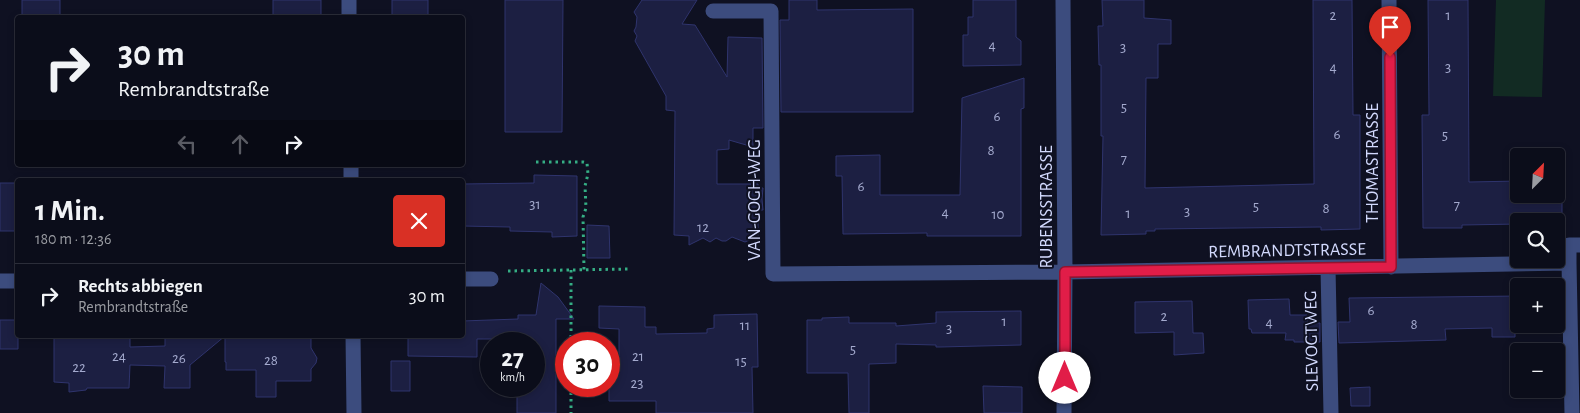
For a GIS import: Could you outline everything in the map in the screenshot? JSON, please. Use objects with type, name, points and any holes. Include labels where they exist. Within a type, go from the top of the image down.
[{"type":"street","points":[[349,0],[350,15]]},
{"type":"street","name":"RUBENSSTRASSE","points":[[1063,0],[1064,413]]},
{"type":"street","name":"THOMASTRASSE","points":[[1389,0],[1391,267]]},
{"type":"street","name":"VAN-GOGH-WEG","points":[[713,11],[771,11],[773,274],[1065,272]]},
{"type":"street","points":[[1572,413],[1568,245],[1580,244]]},
{"type":"street","name":"REMBRANDTSTRASSE","points":[[1065,272],[1569,263]]},
{"type":"street","name":"SLEVOGTWEG","points":[[1328,268],[1331,413]]},
{"type":"street","points":[[465,279],[497,275]]},
{"type":"street","points":[[0,281],[15,281]]},
{"type":"street","points":[[353,338],[354,413]]},
{"type":"path","points":[[536,162],[584,162],[587,164],[588,174],[584,186],[586,208],[583,217],[584,270]]},
{"type":"path","points":[[497,275],[571,270],[630,269]]},
{"type":"path","points":[[571,270],[571,332]]},
{"type":"path","points":[[571,397],[571,413]]},
{"type":"green space","points":[[1496,0],[1545,0],[1542,97],[1493,96]]},
{"type":"building","points":[[22,0],[60,0],[60,15],[22,15]]},
{"type":"building","points":[[273,0],[321,0],[321,15],[273,15]]},
{"type":"building","points":[[392,0],[428,0],[428,15],[392,15]]},
{"type":"building","points":[[505,0],[563,0],[562,132],[505,132]]},
{"type":"building","points":[[642,0],[697,0],[682,24],[695,25],[727,77],[728,37],[762,38],[763,128],[753,128],[753,147],[729,140],[729,149],[717,150],[717,184],[758,184],[758,188],[763,188],[763,210],[758,210],[758,236],[745,242],[732,237],[726,241],[716,238],[710,242],[703,238],[689,245],[689,236],[674,235],[675,111],[666,110],[666,96],[635,41],[637,36],[634,31],[637,17],[634,12]]},
{"type":"building","points":[[789,0],[817,0],[817,10],[913,9],[913,112],[781,112],[780,20],[789,20]]},
{"type":"building","points":[[973,0],[1016,0],[1016,37],[1021,41],[1021,65],[963,66],[963,35],[968,35],[968,17],[973,17]]},
{"type":"building","points":[[1102,0],[1144,0],[1144,18],[1171,20],[1171,44],[1158,44],[1158,78],[1146,78],[1145,188],[1314,184],[1313,0],[1352,0],[1353,115],[1360,115],[1360,229],[1321,230],[1321,227],[1155,229],[1155,231],[1146,231],[1146,234],[1101,235],[1103,136],[1101,136],[1101,65],[1099,65],[1098,26],[1103,26]]},
{"type":"building","points":[[1428,0],[1468,0],[1469,182],[1510,181],[1510,203],[1562,203],[1562,213],[1510,213],[1510,224],[1462,225],[1462,228],[1423,228],[1422,115],[1429,115]]},
{"type":"building","points":[[1024,78],[1024,108],[1021,109],[1021,236],[927,236],[927,233],[843,234],[842,176],[836,176],[836,156],[880,155],[880,195],[960,195],[962,98]]},
{"type":"building","points":[[534,175],[577,176],[577,236],[552,237],[552,232],[510,231],[510,227],[465,226],[465,184],[534,183]]},
{"type":"building","points":[[0,183],[15,183],[15,231],[0,231]]},
{"type":"building","points":[[587,225],[609,226],[610,258],[587,258]]},
{"type":"building","points":[[541,283],[558,297],[574,319],[556,319],[556,413],[517,413],[517,397],[545,397],[545,332],[480,332],[480,339],[477,339],[477,357],[408,356],[408,338],[465,338],[465,321],[518,319],[518,315],[536,315]]},
{"type":"building","points":[[1510,296],[1510,333],[1515,333],[1515,337],[1492,337],[1492,328],[1445,329],[1446,340],[1339,343],[1338,322],[1350,322],[1349,298]]},
{"type":"building","points":[[1289,299],[1290,315],[1307,315],[1308,323],[1320,323],[1320,342],[1294,342],[1294,340],[1285,340],[1286,333],[1252,333],[1251,329],[1249,329],[1248,300]]},
{"type":"building","points":[[1192,301],[1193,333],[1203,333],[1204,353],[1174,355],[1174,332],[1135,333],[1135,302]]},
{"type":"building","points":[[599,306],[645,307],[645,327],[656,327],[656,334],[707,333],[707,329],[714,328],[714,315],[757,314],[758,367],[752,367],[753,413],[656,413],[656,401],[609,401],[609,397],[620,397],[620,332],[619,329],[599,328]]},
{"type":"building","points":[[1021,311],[1021,345],[936,347],[936,345],[896,344],[896,363],[869,364],[869,413],[849,413],[848,373],[807,373],[807,320],[849,317],[849,323],[896,323],[896,326],[936,323],[936,312]]},
{"type":"building","points":[[0,320],[15,320],[15,338],[18,338],[18,349],[0,349]]},
{"type":"building","points":[[54,338],[130,338],[130,347],[165,346],[165,338],[223,338],[190,365],[190,388],[164,388],[165,366],[130,365],[129,388],[87,388],[86,390],[69,392],[69,383],[54,382]]},
{"type":"building","points":[[225,338],[311,338],[311,348],[317,358],[316,363],[311,369],[311,381],[276,381],[276,397],[256,397],[256,370],[226,370]]},
{"type":"building","points":[[391,361],[410,361],[410,391],[391,391]]},
{"type":"building","points":[[983,386],[1022,387],[1022,413],[984,413]]},
{"type":"building","points":[[1370,387],[1370,406],[1351,406],[1350,388]]},
{"type":"route","points":[[1065,378],[1065,272],[1391,267],[1390,57]]}]
